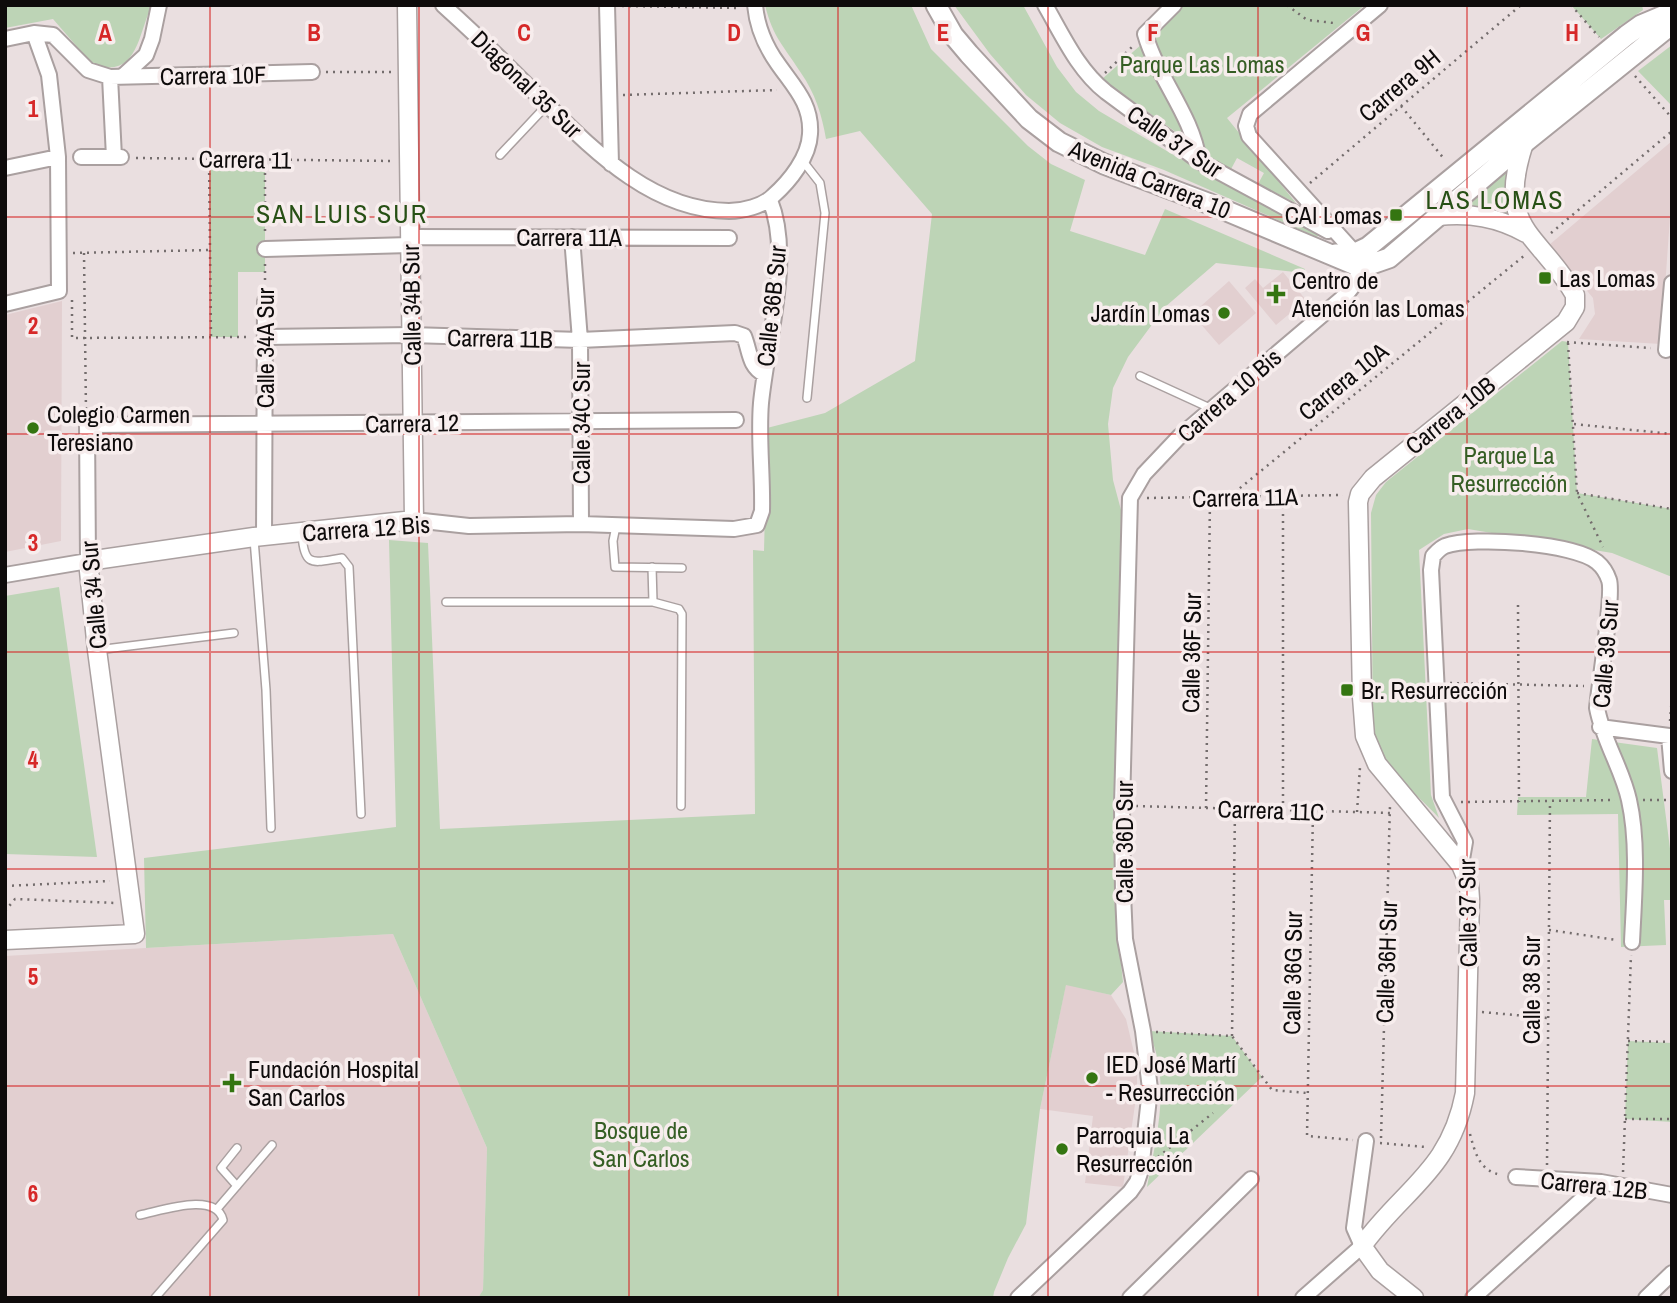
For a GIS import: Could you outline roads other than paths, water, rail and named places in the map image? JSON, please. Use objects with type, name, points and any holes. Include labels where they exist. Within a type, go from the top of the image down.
[{"type":"main road","name":"Avenida Carrera 10","points":[[936,5],[948,28],[969,54],[1029,119],[1059,142],[1104,164],[1347,253]]},
{"type":"main road","points":[[1347,253],[1380,239],[1635,28],[1664,18]]},
{"type":"main road","points":[[1347,253],[1375,264],[1390,258],[1664,18]]},
{"type":"street","points":[[81,157],[118,157],[117,77],[146,55],[159,5]]},
{"type":"street","name":"Calle 34B Sur","points":[[407,5],[414,520]]},
{"type":"street","name":"Diagonal 35 Sur","points":[[443,5],[611,164],[650,189],[696,208],[736,211],[770,200]]},
{"type":"street","name":"Calle 37 Sur","points":[[1045,5],[1094,83],[1199,161],[1347,253]]},
{"type":"street","points":[[1174,5],[1145,34],[1156,66],[1195,138],[1199,161]]},
{"type":"street","points":[[1347,253],[1250,136],[1246,126],[1250,114],[1380,5]]},
{"type":"street","points":[[607,6],[611,164]]},
{"type":"street","points":[[755,7],[758,26],[766,43],[807,107],[810,123],[810,137],[802,160],[770,200]]},
{"type":"street","points":[[5,39],[34,33],[49,75],[58,156],[59,253],[59,291],[5,304]]},
{"type":"street","name":"Carrera 10F","points":[[34,33],[53,35],[88,70],[117,77],[312,72]]},
{"type":"street","points":[[1524,143],[1516,167],[1514,202],[1531,239]]},
{"type":"street","points":[[5,168],[58,156]]},
{"type":"street","name":"Calle 36B Sur","points":[[762,511],[760,420],[781,255],[776,215],[770,200]]},
{"type":"street","points":[[1438,216],[1473,215],[1491,218],[1531,239]]},
{"type":"street","name":"Carrera 11A","points":[[265,249],[410,241],[572,237],[729,238]]},
{"type":"street","name":"Calle 34C Sur","points":[[572,237],[580,340],[581,524]]},
{"type":"street","name":"Carrera 10B","points":[[1461,865],[1372,757],[1362,726],[1358,513],[1360,494],[1373,478],[1566,322],[1575,307],[1575,295],[1531,239]]},
{"type":"street","name":"Carrera 10 Bis","points":[[1130,498],[1158,458],[1180,436],[1349,292],[1358,278],[1347,253]]},
{"type":"street","points":[[1666,350],[1672,283]]},
{"type":"street","name":"Calle 34A Sur","points":[[259,537],[264,424],[265,301]]},
{"type":"street","name":"Carrera 11B","points":[[265,337],[411,335],[580,340],[740,334],[747,343],[752,364],[764,374]]},
{"type":"street","name":"Carrera 12","points":[[87,425],[736,420]]},
{"type":"street","name":"Calle 34 Sur","points":[[5,940],[135,934],[119,882],[88,561],[87,425]]},
{"type":"street","name":"Calle 36D Sur","points":[[1018,1298],[1130,1192],[1139,1176],[1150,1089],[1143,1031],[1125,939],[1122,806],[1130,498]]},
{"type":"street","name":"Carrera 12 Bis","points":[[5,576],[88,561],[259,537],[414,520],[469,526],[581,524],[734,529],[757,525],[762,511]]},
{"type":"street","name":"Calle 39 Sur","points":[[1445,546],[1473,540],[1492,540],[1566,550],[1597,562],[1606,572],[1611,583],[1597,708],[1600,727],[1629,800],[1636,869],[1632,942]]},
{"type":"street","name":"Calle 37 Sur","points":[[1362,1246],[1379,1224],[1430,1172],[1464,1128],[1470,899],[1469,884],[1461,865],[1465,842],[1443,803],[1431,563],[1438,550],[1445,546]]},
{"type":"street","points":[[1600,727],[1669,736],[1672,771]]},
{"type":"street","points":[[1373,1142],[1354,1228],[1362,1246],[1380,1271],[1414,1298]]},
{"type":"street","name":"Carrera 12B","points":[[1516,1177],[1601,1182],[1672,1195]]},
{"type":"street","points":[[1130,1298],[1251,1180]]},
{"type":"street","points":[[1473,1298],[1601,1182]]},
{"type":"street","points":[[1303,1298],[1362,1246]]},
{"type":"street","points":[[1646,1298],[1672,1273]]},
{"type":"lane","points":[[500,155],[547,105]]},
{"type":"lane","points":[[802,160],[820,183],[825,213],[807,398]]},
{"type":"lane","points":[[1140,376],[1213,410]]},
{"type":"lane","points":[[616,526],[613,541],[615,567],[682,568]]},
{"type":"lane","points":[[301,532],[303,552],[308,559],[315,562],[342,558],[347,561],[349,567],[361,814]]},
{"type":"lane","points":[[259,537],[271,828]]},
{"type":"lane","points":[[652,568],[653,602]]},
{"type":"lane","points":[[446,602],[653,602],[674,606],[682,614],[681,806]]},
{"type":"lane","points":[[97,650],[234,633]]},
{"type":"lane","points":[[217,1209],[272,1145]]},
{"type":"lane","points":[[237,1148],[221,1168],[237,1186]]},
{"type":"lane","points":[[140,1215],[205,1204],[217,1209],[223,1220],[155,1298]]},
{"type":"place","name":"CAI Lomas","points":[[1396,215]]},
{"type":"place","name":"Las Lomas","points":[[1545,278]]},
{"type":"place","name":"Centro de Atención las Lomas","points":[[1276,294]]},
{"type":"place","name":"Jardín Lomas","points":[[1224,313]]},
{"type":"place","name":"Colegio Carmen Teresiano","points":[[33,428]]},
{"type":"place","name":"Br. Resurrección","points":[[1347,690]]},
{"type":"place","name":"IED José Martí - Resurrección","points":[[1092,1078]]},
{"type":"place","name":"Fundación Hospital San Carlos","points":[[232,1083]]},
{"type":"place","name":"Parroquia La Resurrección","points":[[1062,1149]]},
{"type":"district","name":"LAS LOMAS","points":[[1495,199]]},
{"type":"district","name":"SAN LUIS SUR","points":[[342,213]]},
{"type":"park label","name":"Parque Las Lomas","points":[[1202,64]]},
{"type":"park label","name":"Parque La Resurrección","points":[[1509,469]]},
{"type":"park label","name":"Bosque de San Carlos","points":[[641,1144]]}]
